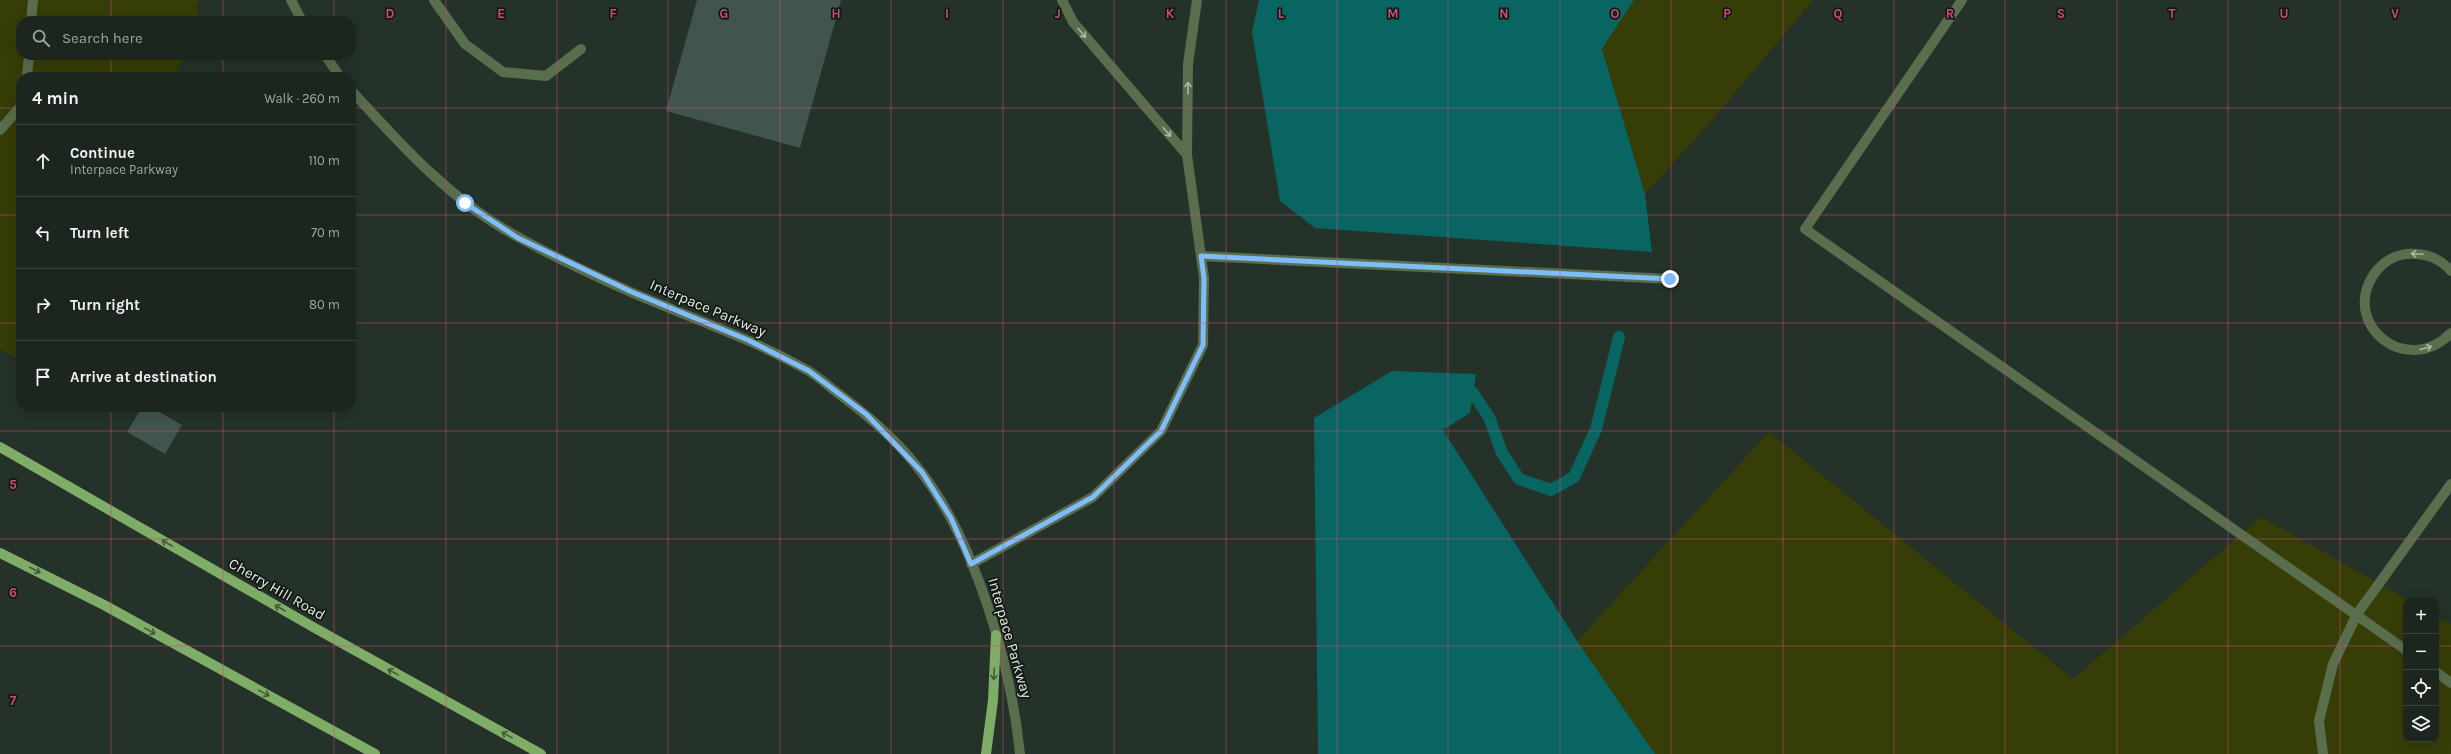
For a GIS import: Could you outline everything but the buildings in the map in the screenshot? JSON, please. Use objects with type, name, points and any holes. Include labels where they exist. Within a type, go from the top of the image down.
[{"type":"main road","name":"Cherry Hill Road","points":[[0,447],[313,627],[541,754]]},
{"type":"main road","points":[[0,553],[104,605],[375,754]]},
{"type":"main road","points":[[986,754],[993,700],[996,635]]},
{"type":"street","points":[[31,16],[33,0]]},
{"type":"street","points":[[291,0],[299,16]]},
{"type":"street","points":[[434,0],[465,44],[503,72],[546,76],[581,49]]},
{"type":"street","points":[[1062,0],[1073,22],[1187,155]]},
{"type":"street","points":[[971,564],[1093,497],[1161,431],[1203,345],[1204,278],[1187,155],[1188,64],[1196,0]]},
{"type":"street","points":[[1962,0],[1805,229],[2357,614],[2403,648]]},
{"type":"street","points":[[27,72],[29,60]]},
{"type":"street","points":[[328,60],[337,72]]},
{"type":"street","name":"Interpace Parkway","points":[[356,95],[403,147],[465,203],[518,238],[632,292],[748,340],[809,371],[866,414],[922,472],[951,518],[971,564],[996,635],[1016,714],[1020,754]]},
{"type":"street","points":[[0,130],[16,112]]},
{"type":"street","points":[[2451,271],[2437,259],[2422,254],[2406,254],[2390,259],[2378,269],[2369,282],[2365,298],[2366,314],[2373,329],[2383,340],[2397,348],[2413,351],[2429,349],[2443,342],[2451,333]]},
{"type":"street","points":[[1201,256],[1670,279]]},
{"type":"street","points":[[2323,754],[2319,721],[2333,664],[2357,614],[2451,484]]},
{"type":"street","points":[[2439,674],[2451,683]]},
{"type":"green space","points":[[0,0],[198,0],[197,16],[16,16],[16,60],[182,60],[176,72],[16,72],[16,358],[0,349]]},
{"type":"green space","points":[[1634,0],[1813,0],[1713,119],[1645,194],[1602,49]]},
{"type":"green space","points":[[1769,432],[2073,679],[2261,517],[2405,598],[2403,598],[2403,742],[2439,742],[2439,618],[2451,624],[2451,754],[1655,754],[1577,641]]},
{"type":"water","points":[[1259,0],[1634,0],[1602,49],[1645,194],[1652,252],[1315,228],[1280,201],[1252,32]]},
{"type":"water","points":[[1392,371],[1476,374],[1470,413],[1443,430],[1577,641],[1655,754],[1318,754],[1314,418]]},
{"type":"waterway","points":[[1457,396],[1473,393],[1489,417],[1502,453],[1519,479],[1551,490],[1574,477],[1596,429],[1619,337]]},
{"type":"route","points":[[465,203],[518,238],[632,292],[748,340],[809,371],[866,414],[922,472],[951,518],[971,564],[1093,497],[1161,431],[1203,345],[1204,278],[1201,256],[1670,279]]}]
